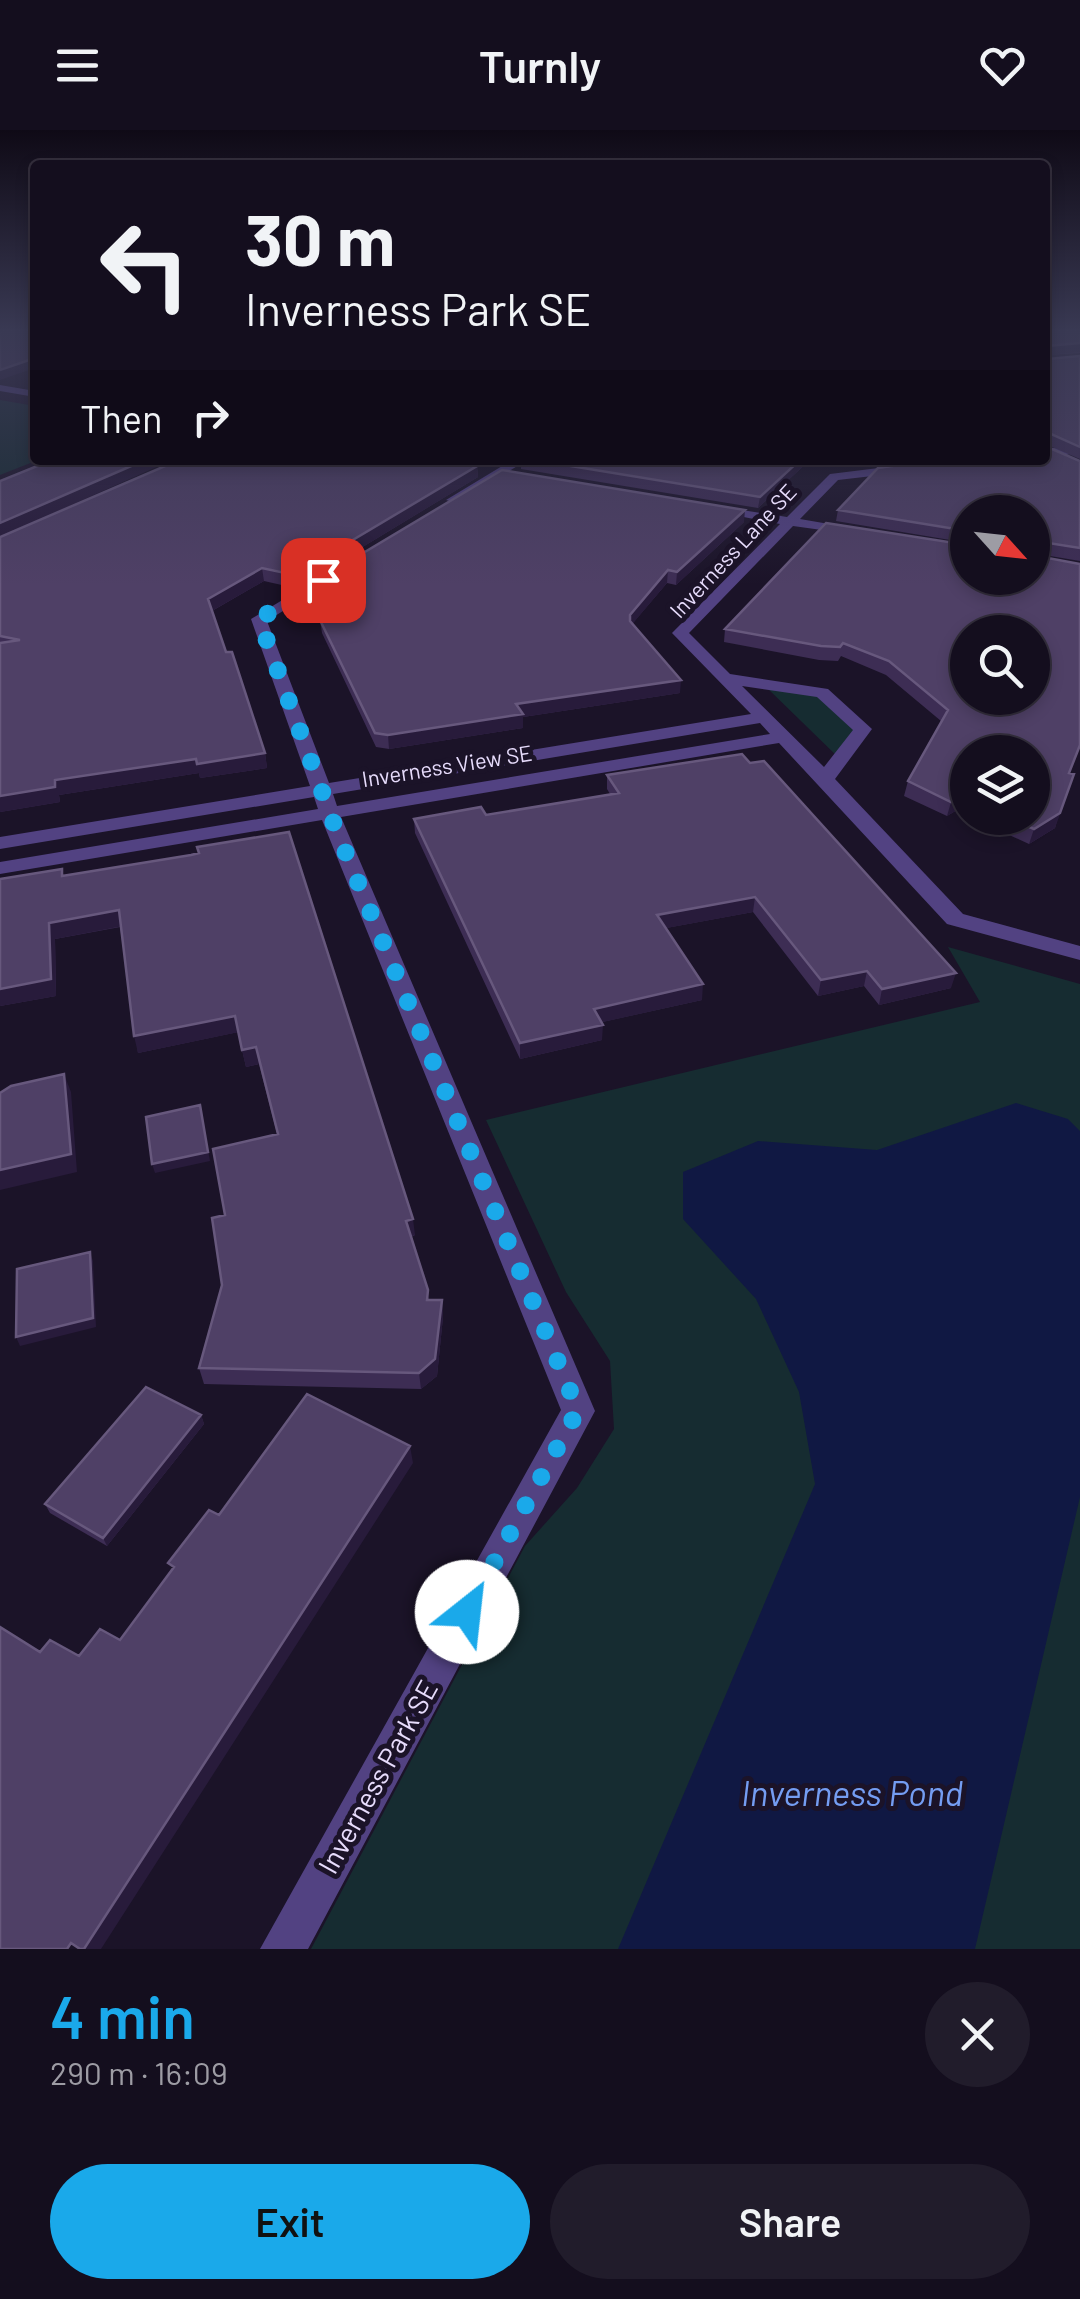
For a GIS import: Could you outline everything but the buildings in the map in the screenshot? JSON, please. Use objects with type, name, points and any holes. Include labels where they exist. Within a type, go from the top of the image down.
[{"type":"street","points":[[1050,452],[1080,449]]},
{"type":"street","points":[[1050,454],[1080,468]]},
{"type":"street","name":"Inverness Lane SE","points":[[928,466],[834,477],[680,633],[825,779],[955,919],[1080,953]]},
{"type":"street","points":[[434,511],[505,470]]},
{"type":"street","points":[[690,506],[869,535]]},
{"type":"street","name":"Inverness Park SE","points":[[283,1949],[578,1410],[326,799],[259,619],[370,550]]},
{"type":"street","points":[[726,678],[822,693],[862,730],[825,779]]},
{"type":"street","name":"Inverness View SE","points":[[0,868],[326,799],[764,718]]},
{"type":"street","name":"Inverness View SE","points":[[0,843],[784,737]]},
{"type":"green space","points":[[0,415],[30,415],[30,463],[0,475]]},
{"type":"green space","points":[[763,684],[822,693],[863,729],[840,759]]},
{"type":"green space","points":[[948,947],[1080,984],[1080,1949],[311,1949],[525,1546],[577,1488],[614,1429],[610,1361],[566,1292],[486,1120],[980,1002]]},
{"type":"water","name":"Inverness Pond","points":[[1016,1103],[1068,1119],[1080,1131],[1080,1497],[975,1949],[618,1949],[815,1484],[799,1392],[756,1299],[683,1219],[683,1172],[758,1141],[877,1150]]},
{"type":"route","points":[[323,580],[259,619],[335,827],[578,1410],[467,1612]]}]
